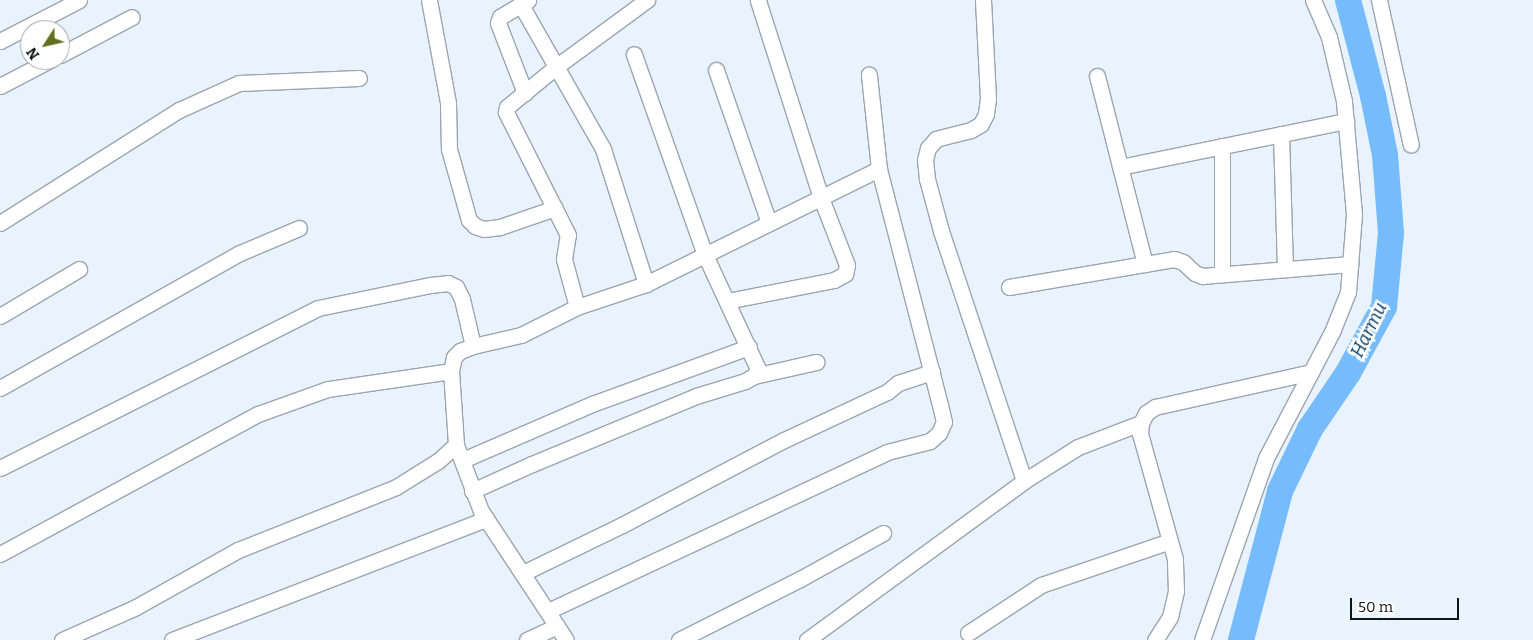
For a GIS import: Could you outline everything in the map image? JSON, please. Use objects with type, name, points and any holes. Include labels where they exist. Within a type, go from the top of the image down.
[{"type":"street","points":[[0,41],[78,0]]},
{"type":"street","points":[[429,0],[448,103],[449,149],[469,220],[475,226],[484,229],[500,227],[555,208]]},
{"type":"street","points":[[577,307],[564,259],[568,235],[507,117],[507,107],[557,66],[647,0]]},
{"type":"street","points":[[727,301],[834,280],[845,274],[847,265],[821,198],[758,0]]},
{"type":"street","points":[[983,0],[988,99],[986,114],[981,124],[971,130],[936,139],[928,148],[925,160],[927,179],[941,231],[1024,481]]},
{"type":"street","points":[[1202,640],[1266,458],[1332,332],[1348,292],[1354,214],[1344,101],[1329,37],[1313,0]]},
{"type":"street","points":[[1379,0],[1411,145]]},
{"type":"street","points":[[525,93],[498,23],[500,17],[525,2],[602,149],[646,284]]},
{"type":"street","points":[[70,50],[132,17]]},
{"type":"street","points":[[634,54],[705,255],[758,368],[754,376]]},
{"type":"street","points":[[0,86],[31,70]]},
{"type":"street","points":[[716,70],[769,223]]},
{"type":"street","points":[[548,611],[887,452],[930,441],[940,433],[944,422],[879,169],[869,75]]},
{"type":"street","points":[[1097,76],[1145,264]]},
{"type":"street","points":[[0,223],[179,110],[239,83],[358,78]]},
{"type":"street","points":[[1120,167],[1346,121]]},
{"type":"street","points":[[1281,134],[1285,269]]},
{"type":"street","points":[[1222,146],[1222,274]]},
{"type":"street","points":[[566,640],[486,519],[472,491],[463,460],[456,445],[451,371],[454,357],[460,351],[473,346],[521,334],[577,307],[646,284],[879,169]]},
{"type":"street","points":[[0,388],[240,253],[299,228]]},
{"type":"street","points":[[1009,287],[1174,259],[1183,262],[1195,273],[1202,276],[1351,264]]},
{"type":"street","points":[[0,316],[79,269]]},
{"type":"street","points":[[0,468],[318,308],[448,283],[456,287],[462,298],[473,346]]},
{"type":"street","points":[[463,460],[592,404],[749,347]]},
{"type":"street","points":[[472,491],[696,396],[754,376],[816,362]]},
{"type":"street","points":[[0,554],[258,414],[328,388],[451,371]]},
{"type":"street","points":[[523,573],[622,525],[784,440],[887,392],[898,383],[932,372]]},
{"type":"street","points":[[1155,640],[1170,617],[1176,590],[1175,559],[1140,434],[1140,423],[1146,413],[1155,407],[1311,372]]},
{"type":"street","points":[[807,640],[1024,481],[1078,447],[1140,423]]},
{"type":"street","points":[[62,640],[136,607],[238,550],[396,487],[438,461],[456,445]]},
{"type":"street","points":[[172,640],[486,519]]},
{"type":"street","points":[[680,640],[800,580],[883,533]]},
{"type":"street","points":[[968,633],[1042,586],[1170,541]]},
{"type":"street","points":[[528,640],[558,626]]},
{"type":"waterway","name":"Harmu","points":[[1241,640],[1280,491],[1310,429],[1348,373],[1384,307],[1391,233],[1385,155],[1373,96],[1348,0]]}]
